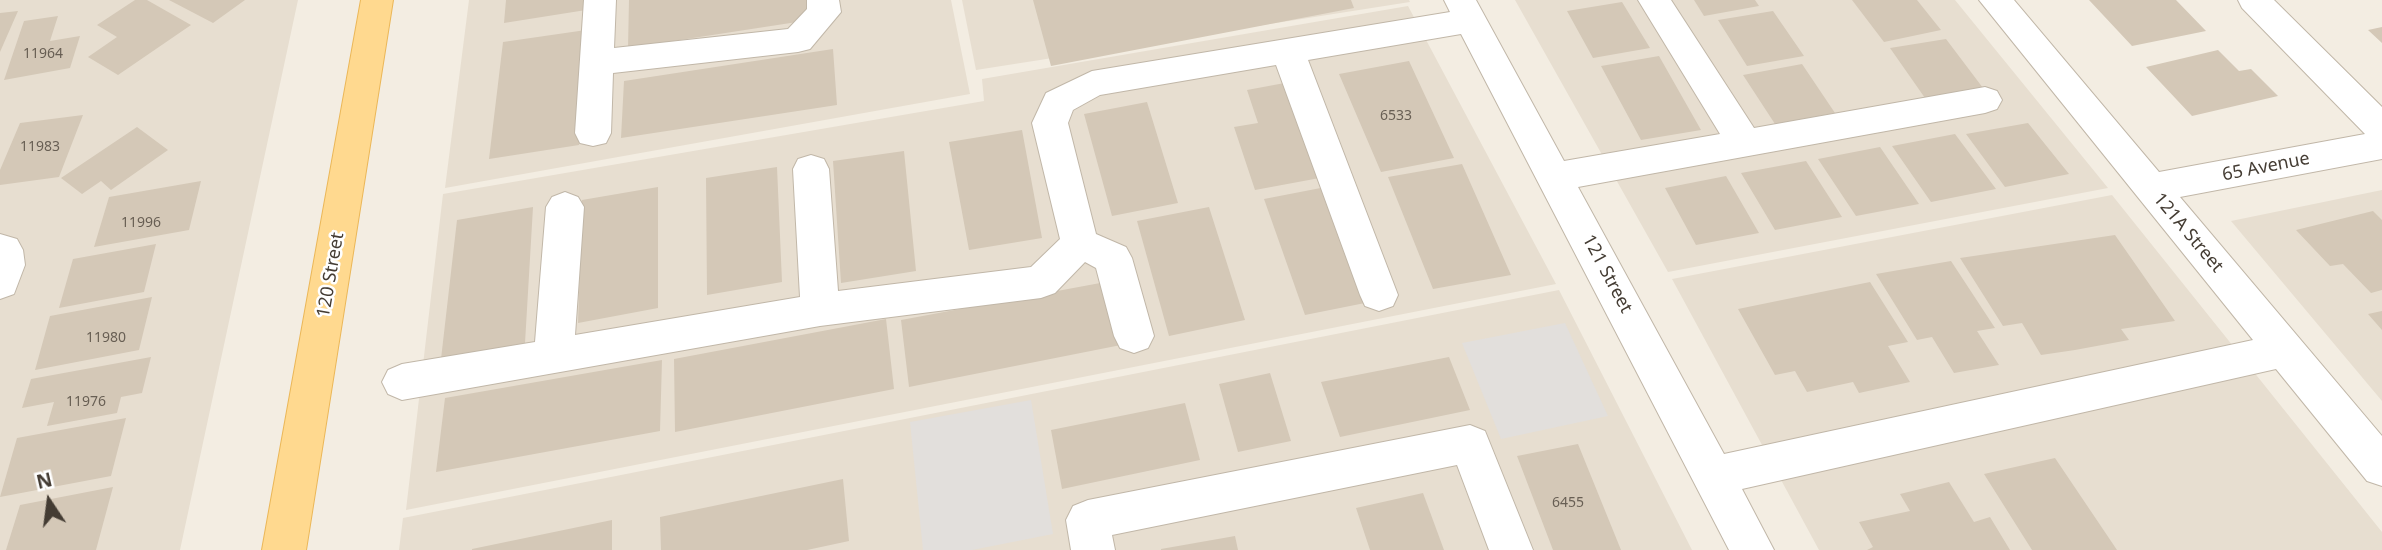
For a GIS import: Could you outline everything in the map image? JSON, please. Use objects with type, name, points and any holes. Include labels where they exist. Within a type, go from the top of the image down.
[{"type":"main road","name":"120 Street","points":[[284,550],[377,0]]},
{"type":"street","points":[[593,133],[600,0]]},
{"type":"street","points":[[597,62],[798,40],[824,12],[823,0]]},
{"type":"street","points":[[1654,0],[1745,144]]},
{"type":"street","name":"121A Street","points":[[1994,0],[2382,467]]},
{"type":"street","points":[[2254,0],[2382,129]]},
{"type":"street","points":[[1080,243],[1050,123],[1058,102],[1092,84],[1288,51],[1465,10]]},
{"type":"street","name":"121 Street","points":[[1465,10],[1752,550]]},
{"type":"street","points":[[1288,51],[1379,295]]},
{"type":"street","points":[[1556,177],[1985,100]]},
{"type":"street","name":"65 Avenue","points":[[2150,188],[2382,145]]},
{"type":"street","points":[[811,169],[820,310]]},
{"type":"street","points":[[554,355],[565,206]]},
{"type":"street","points":[[402,382],[820,310],[1041,282],[1080,243]]},
{"type":"street","points":[[1080,243],[1113,258],[1134,336]]},
{"type":"street","points":[[1713,476],[2286,350]]},
{"type":"street","points":[[1093,550],[1088,520],[1470,444],[1511,550]]},
{"type":"shaded area","points":[[0,0],[298,0],[180,550],[0,550]]},
{"type":"shaded area","points":[[469,0],[951,0],[970,94],[445,188]]},
{"type":"shaded area","points":[[962,0],[1409,0],[1410,2],[976,70]]},
{"type":"shaded area","points":[[1515,0],[1955,0],[2108,188],[1668,272]]},
{"type":"shaded area","points":[[1408,6],[1556,284],[406,510],[443,194],[984,101],[982,79]]},
{"type":"shaded area","points":[[2382,190],[2382,401],[2231,221]]},
{"type":"shaded area","points":[[2112,195],[2382,532],[2382,550],[1819,550],[1672,279]]},
{"type":"shaded area","points":[[1559,290],[1692,550],[399,550],[403,518]]},
{"type":"shaded area","points":[[1565,323],[1608,416],[1501,439],[1462,343]]},
{"type":"shaded area","points":[[1031,400],[1053,534],[972,550],[923,550],[910,422]]},
{"type":"building","points":[[135,0],[147,0],[191,25],[118,75],[88,57],[117,37],[97,25]]},
{"type":"building","points":[[169,0],[245,0],[213,23]]},
{"type":"building","points":[[506,0],[587,0],[586,10],[504,23]]},
{"type":"building","points":[[629,0],[808,0],[810,20],[628,48]]},
{"type":"building","points":[[1033,0],[1351,0],[1354,8],[1051,66]]},
{"type":"building","points":[[1694,0],[1755,0],[1759,6],[1704,16]]},
{"type":"building","points":[[1852,0],[1917,0],[1941,30],[1884,42]]},
{"type":"building","points":[[2089,0],[2176,0],[2206,31],[2132,46]]},
{"type":"building","points":[[1622,2],[1650,48],[1593,58],[1567,11]]},
{"type":"building","points":[[18,11],[0,52],[0,13]]},
{"type":"building","points":[[1773,11],[1804,56],[1747,66],[1718,20]]},
{"type":"building","points":[[58,16],[50,41],[80,36],[70,68],[4,80],[24,21]]},
{"type":"building","points":[[2382,27],[2382,43],[2368,30]]},
{"type":"building","points":[[586,30],[579,145],[489,159],[503,42]]},
{"type":"building","points":[[1946,39],[1983,88],[1925,98],[1890,48]]},
{"type":"building","points":[[833,49],[837,105],[621,138],[624,81]]},
{"type":"building","points":[[2218,50],[2239,71],[2251,69],[2278,96],[2192,116],[2146,67]]},
{"type":"building","points":[[1659,56],[1701,130],[1641,140],[1601,66]]},
{"type":"building","points":[[1409,61],[1454,158],[1381,172],[1339,74]]},
{"type":"building","points":[[1802,64],[1835,113],[1775,124],[1743,75]]},
{"type":"building","points":[[1290,82],[1325,177],[1255,190],[1234,127],[1258,123],[1247,90]]},
{"type":"building","points":[[1147,102],[1178,203],[1112,216],[1084,114]]},
{"type":"building","points":[[83,115],[59,177],[0,185],[0,170],[20,123]]},
{"type":"building","points":[[2028,123],[2069,174],[2005,187],[1966,134]]},
{"type":"building","points":[[137,127],[168,150],[111,190],[101,181],[82,194],[61,178]]},
{"type":"building","points":[[1022,130],[1042,238],[969,250],[949,142]]},
{"type":"building","points":[[1955,134],[1996,189],[1931,202],[1892,146]]},
{"type":"building","points":[[1880,147],[1919,204],[1856,216],[1818,159]]},
{"type":"building","points":[[904,151],[916,271],[841,283],[833,161]]},
{"type":"building","points":[[1806,161],[1842,217],[1775,230],[1741,173]]},
{"type":"building","points":[[1462,164],[1511,275],[1433,289],[1388,177]]},
{"type":"building","points":[[777,167],[782,282],[707,295],[706,178]]},
{"type":"building","points":[[1726,176],[1759,233],[1696,245],[1665,188]]},
{"type":"building","points":[[201,181],[189,230],[94,247],[109,197]]},
{"type":"building","points":[[1331,186],[1375,301],[1305,315],[1264,199]]},
{"type":"building","points":[[658,187],[658,308],[578,323],[582,200]]},
{"type":"building","points":[[533,207],[525,343],[441,359],[457,220]]},
{"type":"building","points":[[1209,207],[1245,320],[1169,336],[1137,221]]},
{"type":"building","points":[[2373,211],[2382,220],[2382,290],[2371,293],[2343,264],[2330,266],[2296,230]]},
{"type":"building","points":[[2115,235],[2175,321],[2121,329],[2129,340],[2075,350],[2041,355],[2022,323],[2003,326],[1960,258]]},
{"type":"building","points":[[156,244],[144,292],[59,308],[73,259]]},
{"type":"building","points":[[1951,261],[1995,328],[1977,331],[1999,365],[1954,373],[1932,337],[1917,340],[1876,274]]},
{"type":"building","points":[[1111,281],[1126,344],[909,387],[901,320]]},
{"type":"building","points":[[1870,282],[1908,342],[1888,346],[1910,382],[1859,393],[1853,382],[1807,392],[1795,371],[1775,375],[1738,309]]},
{"type":"building","points":[[152,297],[139,350],[35,370],[50,316]]},
{"type":"building","points":[[2382,311],[2382,330],[2368,314]]},
{"type":"building","points":[[886,319],[894,389],[675,432],[674,359]]},
{"type":"building","points":[[151,357],[142,393],[121,397],[117,413],[47,426],[54,402],[22,408],[31,379]]},
{"type":"building","points":[[1449,357],[1470,410],[1340,437],[1321,382]]},
{"type":"building","points":[[662,360],[660,431],[436,472],[445,398]]},
{"type":"building","points":[[1270,373],[1291,441],[1238,452],[1219,384]]},
{"type":"building","points":[[1185,403],[1200,460],[1062,489],[1051,430]]},
{"type":"building","points":[[126,418],[111,476],[0,497],[17,438]]},
{"type":"building","points":[[1578,444],[1621,550],[1553,550],[1517,456]]},
{"type":"building","points":[[2055,458],[2117,550],[2032,550],[1984,474]]},
{"type":"building","points":[[843,479],[849,541],[807,550],[661,550],[660,517]]},
{"type":"building","points":[[1949,482],[1974,522],[1990,517],[2010,550],[1867,550],[1873,547],[1859,522],[1910,511],[1900,494]]},
{"type":"building","points":[[113,487],[96,550],[6,550],[20,505]]},
{"type":"building","points":[[1423,493],[1444,550],[1370,550],[1356,508]]},
{"type":"building","points":[[612,520],[612,550],[472,550],[472,549]]},
{"type":"building","points":[[1235,536],[1238,550],[1161,550],[1161,549]]}]
